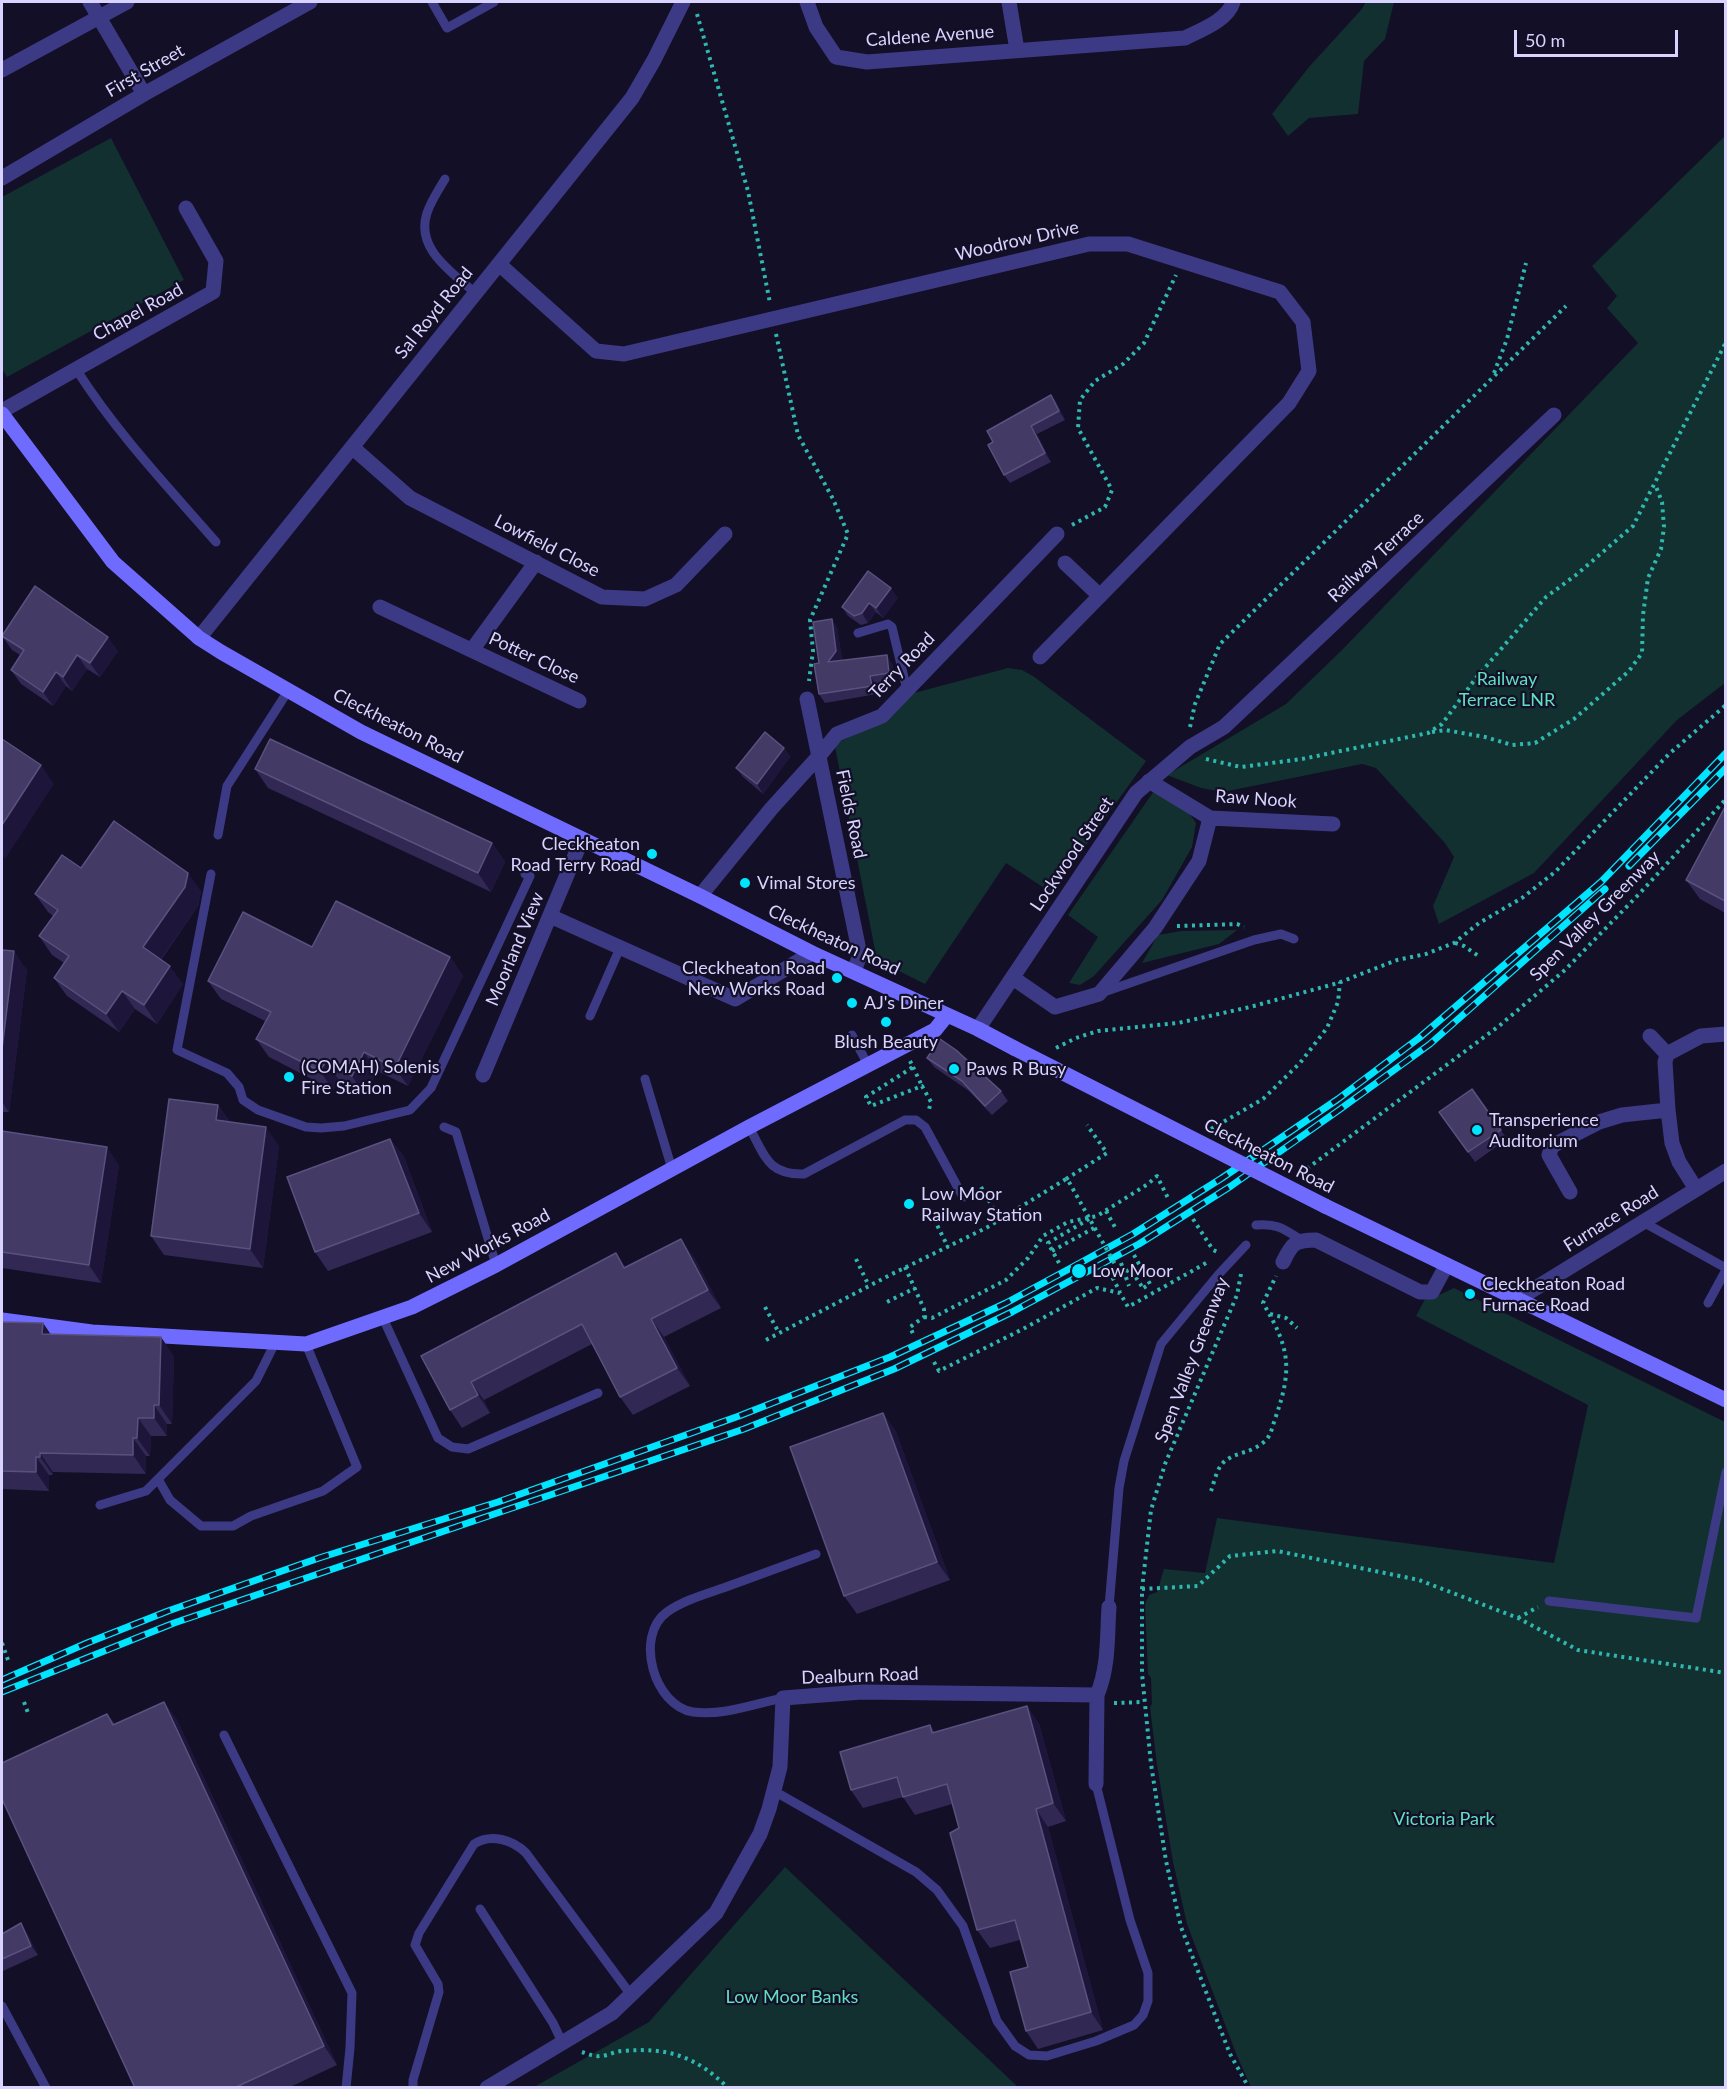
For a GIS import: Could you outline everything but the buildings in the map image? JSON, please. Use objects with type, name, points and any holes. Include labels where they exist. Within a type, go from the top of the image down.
[{"type":"street","points":[[90,2],[144,94]]},
{"type":"street","points":[[2,70],[127,2]]},
{"type":"street","name":"First Street","points":[[2,178],[144,94],[310,2]]},
{"type":"street","name":"Sal Royd Road","points":[[199,638],[632,98],[683,2]]},
{"type":"street","name":"Caldene Avenue","points":[[807,2],[816,27],[836,57],[867,62],[1185,38],[1210,25],[1231,8],[1233,2]]},
{"type":"street","name":"Caldene Avenue","points":[[1009,2],[1017,50]]},
{"type":"street","name":"Chapel Road","points":[[2,413],[213,292],[216,261],[186,208]]},
{"type":"street","name":"Woodrow Drive","points":[[499,264],[596,351],[624,354],[1089,244],[1128,244],[1280,292],[1303,322],[1309,371],[1289,403],[1040,657]]},
{"type":"street","name":"Cleckheaton Road","points":[[2,413],[113,562],[199,638],[288,691],[362,732],[812,953],[978,1029],[1325,1206],[1725,1400]]},
{"type":"street","name":"Railway Terrace","points":[[1224,727],[1554,415]]},
{"type":"street","name":"Lowfield Close","points":[[352,447],[410,498],[602,597],[645,599],[676,585],[725,534]]},
{"type":"street","name":"Terry Road","points":[[700,896],[771,809],[837,734],[882,716],[1057,534]]},
{"type":"street","name":"Potter Close","points":[[472,650],[536,562]]},
{"type":"street","points":[[1065,563],[1100,596]]},
{"type":"street","name":"Potter Close","points":[[380,607],[579,701]]},
{"type":"street","name":"Fields Road","points":[[807,699],[860,955],[854,971]]},
{"type":"street","name":"Lockwood Street","points":[[978,1029],[1136,793],[1190,747],[1224,727]]},
{"type":"street","name":"Raw Nook","points":[[1149,781],[1210,818],[1333,824]]},
{"type":"street","points":[[1013,978],[1056,1007],[1099,994],[1155,928],[1199,861],[1210,818]]},
{"type":"street","name":"Moorland View","points":[[483,1075],[582,839]]},
{"type":"street","points":[[550,916],[735,999],[812,953]]},
{"type":"street","name":"New Works Road","points":[[2,1320],[92,1332],[306,1344],[412,1307],[496,1265],[749,1127],[935,1030],[947,1015]]},
{"type":"street","points":[[1696,1189],[1679,1162],[1672,1143],[1665,1062],[1667,1054],[1701,1036],[1725,1034]]},
{"type":"street","points":[[1650,1036],[1667,1054]]},
{"type":"street","points":[[1570,1192],[1550,1155],[1552,1146],[1599,1122],[1622,1115],[1668,1110]]},
{"type":"street","name":"Furnace Road","points":[[1518,1299],[1725,1171]]},
{"type":"street","points":[[1283,1262],[1291,1247],[1301,1240],[1316,1240],[1420,1292],[1432,1292],[1446,1266]]},
{"type":"street","points":[[1096,1784],[1097,1695],[1103,1682],[1109,1607]]},
{"type":"street","name":"Dealburn Road","points":[[487,2088],[612,2013],[716,1913],[760,1834],[774,1791],[780,1767],[783,1698],[862,1692],[1097,1695]]},
{"type":"lane","points":[[432,2],[447,28],[494,2]]},
{"type":"lane","points":[[445,179],[426,214],[425,233],[430,249],[439,260],[476,293]]},
{"type":"lane","points":[[76,369],[121,433],[216,542]]},
{"type":"lane","points":[[858,633],[888,624],[892,627],[907,690]]},
{"type":"lane","points":[[218,835],[227,786],[288,691]]},
{"type":"lane","points":[[211,874],[177,1050],[226,1073],[239,1087],[243,1101],[258,1110],[306,1127],[321,1128],[344,1126],[410,1110],[431,1088],[530,876],[525,874]]},
{"type":"lane","points":[[1099,994],[1254,940],[1281,934],[1294,939]]},
{"type":"lane","points":[[590,1016],[620,948]]},
{"type":"lane","points":[[852,1035],[868,1065]]},
{"type":"lane","points":[[645,1079],[672,1169]]},
{"type":"lane","points":[[749,1127],[770,1165],[789,1174],[804,1174],[905,1120],[916,1120],[925,1127],[963,1197]]},
{"type":"lane","points":[[444,1127],[456,1132],[496,1265]]},
{"type":"lane","points":[[1643,1222],[1725,1269],[1708,1303]]},
{"type":"lane","points":[[1256,1225],[1270,1223],[1301,1240]]},
{"type":"lane","points":[[1109,1607],[1119,1488],[1124,1461],[1161,1344],[1246,1245]]},
{"type":"lane","points":[[383,1318],[438,1438],[452,1447],[468,1449],[598,1393]]},
{"type":"lane","points":[[100,1505],[146,1491],[256,1381],[275,1343]]},
{"type":"lane","points":[[158,1479],[170,1500],[201,1526],[233,1526],[251,1516],[323,1491],[357,1467],[306,1344]]},
{"type":"lane","points":[[1549,1601],[1696,1618],[1725,1472]]},
{"type":"lane","points":[[783,1698],[716,1713],[691,1712],[675,1704],[664,1692],[653,1672],[650,1650],[654,1630],[665,1614],[687,1602],[816,1554]]},
{"type":"lane","points":[[224,1735],[352,1993],[346,2088]]},
{"type":"lane","points":[[774,1791],[916,1872],[936,1890],[963,1926],[997,2021],[1015,2046],[1029,2055],[1047,2056],[1096,2041],[1134,2025],[1143,2015],[1148,2001],[1148,1973],[1130,1920],[1096,1784]]},
{"type":"lane","points":[[413,2088],[413,2080],[439,1992],[438,1984],[415,1944],[419,1933],[474,1844],[479,1841],[500,1838],[520,1847],[631,1995]]},
{"type":"lane","points":[[480,1909],[553,2023],[562,2042]]},
{"type":"lane","points":[[2,2006],[46,2088]]},
{"type":"path","points":[[697,12],[748,191],[798,435],[834,499],[848,534],[810,620],[813,651],[807,699]]},
{"type":"path","points":[[1057,534],[1106,507],[1112,490],[1078,428],[1080,400],[1095,381],[1123,364],[1144,343],[1182,261]]},
{"type":"path","points":[[1492,376],[1507,339],[1526,263]]},
{"type":"path","points":[[1566,306],[1220,644],[1195,704],[1189,730],[1190,747],[1206,759],[1241,767],[1302,759],[1445,730],[1485,737],[1512,745],[1535,743],[1574,719],[1629,671],[1642,653],[1643,615],[1648,578],[1661,549],[1664,527],[1662,502],[1655,484]]},
{"type":"path","points":[[1428,733],[1442,724],[1476,678],[1546,597],[1576,575],[1633,526],[1725,342]]},
{"type":"path","points":[[1044,1063],[1056,1048],[1098,1031],[1178,1023],[1250,1007],[1340,982],[1397,960],[1426,954],[1454,943],[1479,923],[1522,898],[1555,872],[1669,754],[1725,705]]},
{"type":"path","name":"Spen Valley Greenway","points":[[1292,1178],[1306,1170],[1499,1026],[1565,970],[1641,892],[1725,799]]},
{"type":"path","points":[[1155,928],[1198,924],[1237,924],[1247,929],[1254,940]]},
{"type":"path","points":[[1454,943],[1464,946],[1480,957]]},
{"type":"path","points":[[1207,1132],[1263,1099],[1300,1063],[1327,1028],[1338,1002],[1340,982]]},
{"type":"path","points":[[903,1046],[931,1102],[925,1127]]},
{"type":"path","points":[[913,1067],[866,1097],[871,1106],[922,1086]]},
{"type":"path","points":[[766,1340],[1000,1220],[1067,1180],[1107,1153],[1087,1125]]},
{"type":"path","points":[[914,1336],[910,1327],[924,1317],[932,1318],[1006,1281],[1028,1258],[1043,1236],[1068,1222],[1097,1216],[1148,1185],[1157,1176],[1168,1198]]},
{"type":"path","points":[[1067,1180],[1129,1286],[1121,1263]]},
{"type":"path","points":[[981,1187],[1000,1220]]},
{"type":"path","points":[[1106,1211],[1116,1229]]},
{"type":"path","points":[[933,1219],[948,1247]]},
{"type":"path","points":[[1059,1263],[1048,1243],[1089,1219]]},
{"type":"path","points":[[1193,1219],[1211,1246]]},
{"type":"path","points":[[1052,1251],[1094,1228]]},
{"type":"path","name":"Spen Valley Greenway","points":[[1246,1245],[1237,1295],[1157,1488],[1151,1510],[1142,1589],[1143,1702],[1166,1861],[1181,1927],[1230,2054],[1249,2088]]},
{"type":"path","points":[[1108,1271],[1128,1307],[1221,1254]]},
{"type":"path","points":[[1121,1275],[1131,1269],[1143,1288],[1150,1284],[1134,1255]]},
{"type":"path","points":[[856,1259],[869,1286]]},
{"type":"path","points":[[1211,1491],[1218,1470],[1227,1459],[1253,1451],[1268,1439],[1284,1392],[1287,1366],[1280,1332],[1263,1303],[1283,1262]]},
{"type":"path","points":[[905,1267],[924,1309],[924,1317]]},
{"type":"path","points":[[887,1302],[915,1288]]},
{"type":"path","points":[[934,1362],[939,1371],[1023,1329],[1097,1288],[1120,1293]]},
{"type":"path","points":[[765,1307],[779,1333]]},
{"type":"path","points":[[1270,1314],[1286,1318],[1297,1328]]},
{"type":"path","points":[[1142,1589],[1198,1586],[1230,1556],[1277,1551],[1419,1580],[1518,1618],[1578,1650],[1725,1673]]},
{"type":"path","points":[[1518,1618],[1549,1601]]},
{"type":"path","points":[[2,1643],[8,1660]]},
{"type":"path","points":[[1097,1695],[1120,1704],[1143,1702]]},
{"type":"path","points":[[24,1702],[28,1713]]},
{"type":"path","points":[[601,2056],[624,2050],[669,2052],[688,2057],[728,2088]]},
{"type":"green space","points":[[1366,2],[1394,2],[1385,39],[1364,61],[1358,114],[1309,118],[1288,136],[1272,114],[1309,67]]},
{"type":"green space","name":"Railway Terrace LNR","points":[[1725,136],[1725,683],[1677,720],[1534,873],[1439,924],[1433,906],[1454,857],[1445,843],[1376,768],[1362,764],[1223,792],[1201,788],[1167,775],[1286,704],[1342,650],[1638,343],[1607,308],[1617,296],[1592,266]]},
{"type":"green space","points":[[111,138],[184,280],[7,377],[2,369],[2,197]]},
{"type":"green space","points":[[1008,668],[1022,670],[1033,676],[1146,761],[1052,893],[1006,863],[925,984],[877,960],[835,747],[841,741],[890,718],[914,693]]},
{"type":"green space","points":[[1154,791],[1187,810],[1196,823],[1192,847],[1162,900],[1094,976],[1080,985],[1069,983],[1098,937],[1068,915]]},
{"type":"green space","points":[[1237,930],[1219,944],[1142,963],[1158,935],[1181,931]]},
{"type":"green space","name":"Victoria Park","points":[[1454,1288],[1725,1422],[1725,2087],[1251,2087],[1187,1924],[1173,1862],[1150,1707],[1152,1704],[1151,1678],[1148,1674],[1145,1604],[1149,1595],[1157,1592],[1164,1569],[1205,1573],[1217,1518],[1554,1563],[1588,1405],[1416,1316],[1425,1299]]},
{"type":"green space","name":"Low Moor Banks","points":[[785,1867],[1018,2087],[534,2087],[649,2022]]},
{"type":"railway","points":[[2,1680],[168,1611],[319,1558],[498,1502],[739,1416],[890,1357],[1006,1303],[1133,1234],[1222,1178],[1338,1099],[1419,1038],[1601,882],[1726,753]]},
{"type":"railway","points":[[1629,866],[1726,768]]},
{"type":"railway","points":[[2,1692],[174,1623],[744,1429],[894,1369],[1012,1312],[1139,1244],[1231,1186],[1339,1110],[1430,1044],[1605,889]]},
{"type":"place","name":"Cleckheaton Road Terry Road","points":[[652,854]]},
{"type":"place","name":"Vimal Stores","points":[[745,883]]},
{"type":"place","name":"Cleckheaton Road New Works Road","points":[[837,978]]},
{"type":"place","name":"AJ's Diner","points":[[852,1003]]},
{"type":"place","name":"Blush Beauty","points":[[886,1022]]},
{"type":"place","name":"Paws R Busy","points":[[954,1069]]},
{"type":"place","name":"(COMAH) Solenis Fire Station","points":[[289,1077]]},
{"type":"place","name":"Transperience Auditorium","points":[[1477,1130]]},
{"type":"place","name":"Low Moor Railway Station","points":[[909,1204]]},
{"type":"place","name":"Low Moor","points":[[1079,1271]]},
{"type":"place","name":"Cleckheaton Road Furnace Road","points":[[1470,1294]]}]
